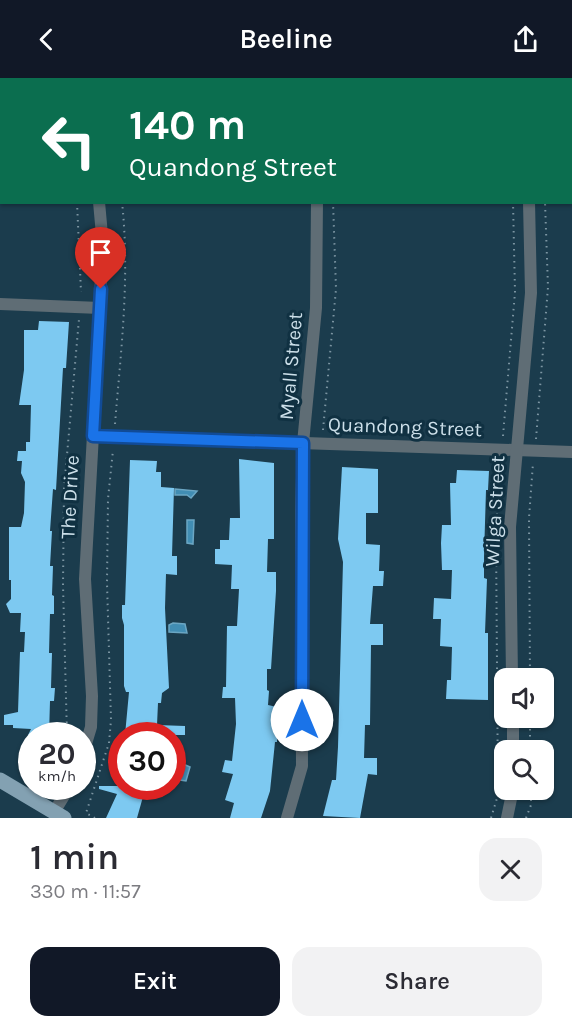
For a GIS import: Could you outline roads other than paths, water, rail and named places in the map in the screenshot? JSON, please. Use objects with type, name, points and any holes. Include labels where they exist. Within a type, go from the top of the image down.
[{"type":"main road","points":[[0,780],[59,815]]},
{"type":"street","name":"The Drive","points":[[91,722],[85,579],[100,308],[102,235],[99,204]]},
{"type":"street","name":"Myall Street","points":[[287,818],[302,766],[303,443],[316,308],[317,204]]},
{"type":"street","name":"Wilga Street","points":[[512,668],[510,527],[531,293],[529,204]]},
{"type":"street","points":[[0,304],[100,308]]},
{"type":"street","name":"Quandong Street","points":[[93,436],[572,452]]},
{"type":"street","points":[[59,815],[65,800]]},
{"type":"street","points":[[507,818],[511,800]]},
{"type":"water","points":[[175,489],[197,491],[191,498],[187,495],[175,495]]},
{"type":"water","points":[[187,520],[194,520],[193,544],[187,543]]},
{"type":"water","points":[[185,624],[187,633],[169,632],[169,625]]},
{"type":"water","points":[[186,765],[190,767],[186,781]]}]
